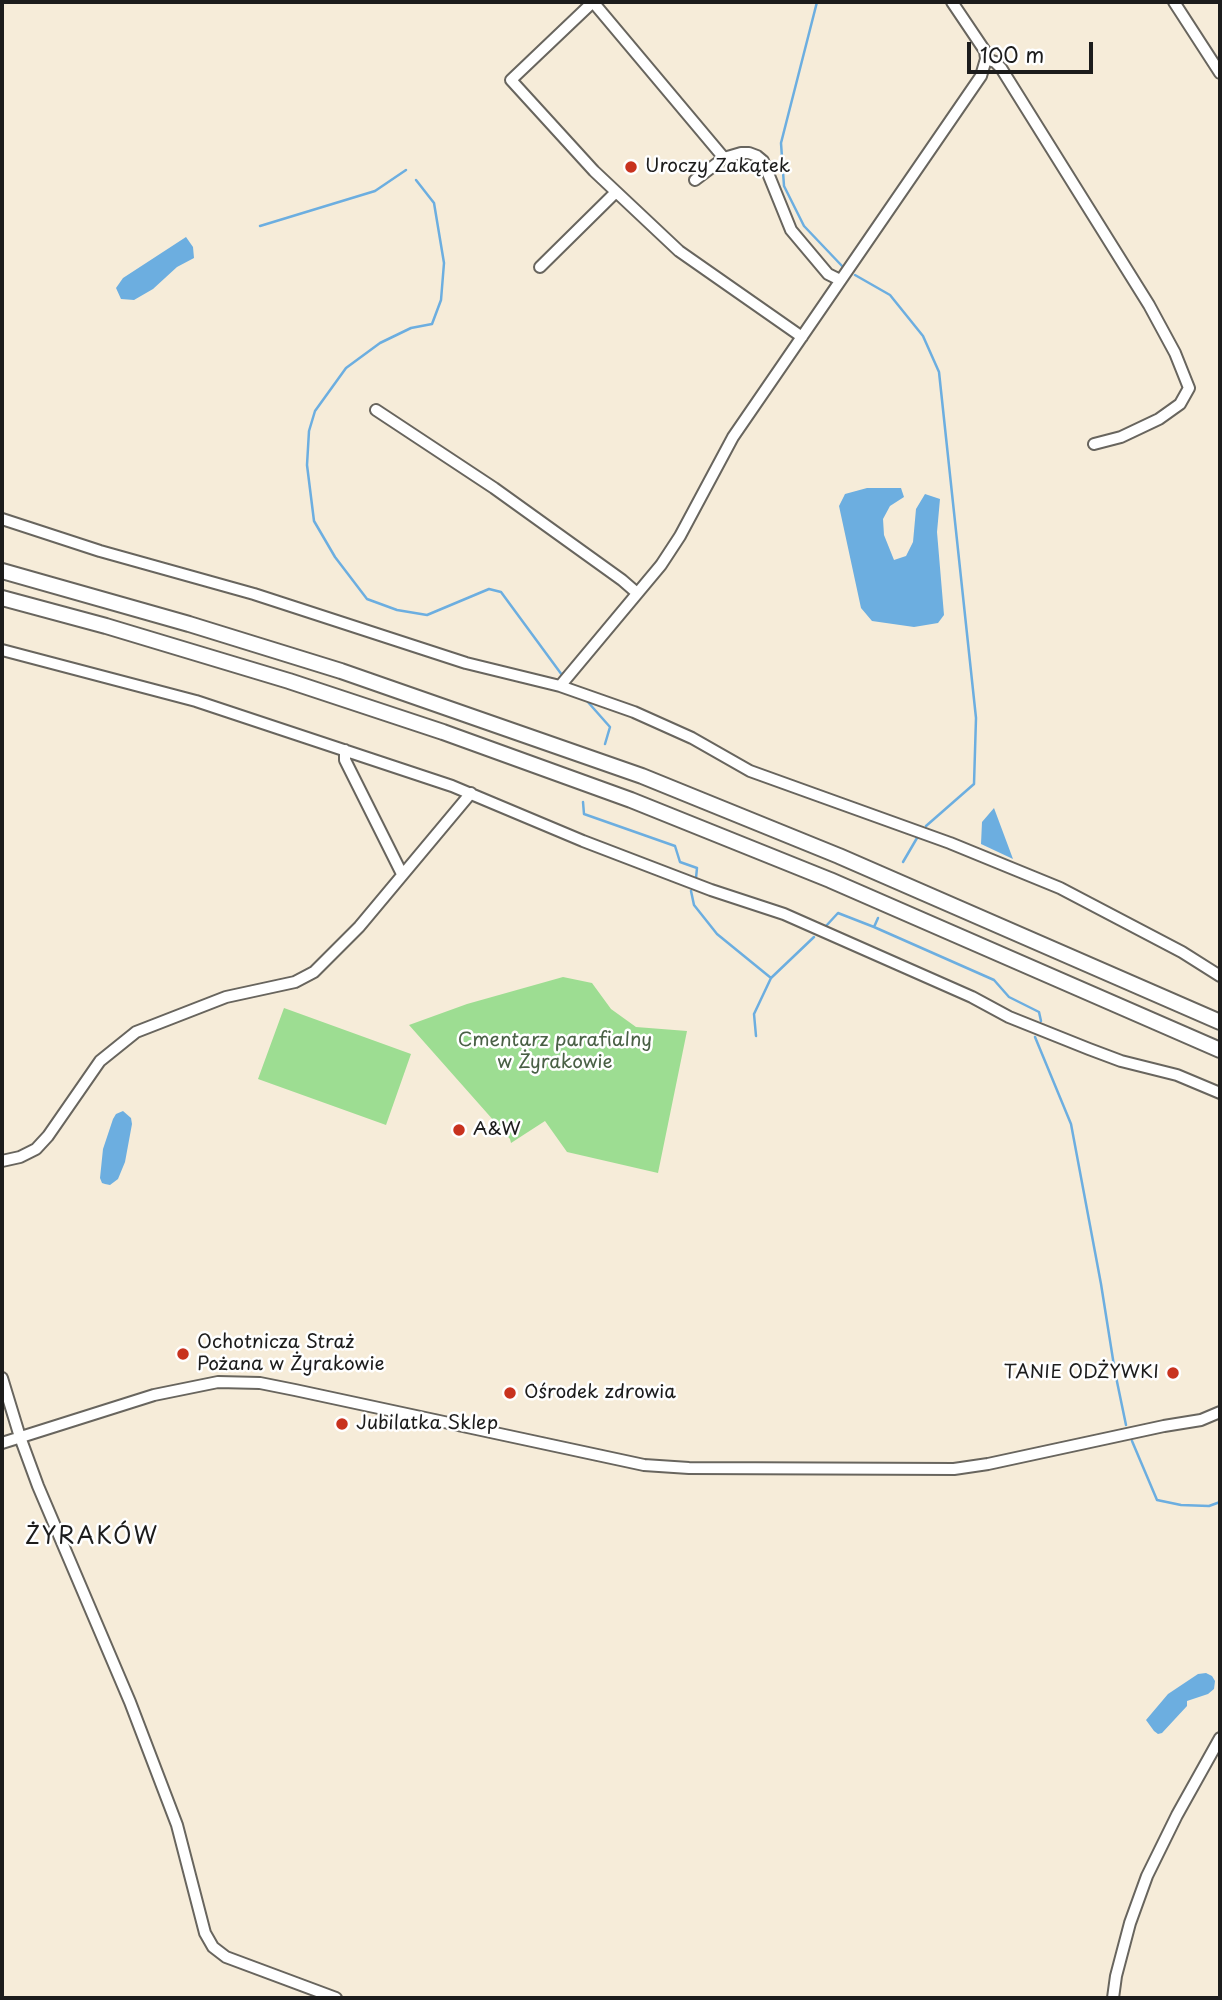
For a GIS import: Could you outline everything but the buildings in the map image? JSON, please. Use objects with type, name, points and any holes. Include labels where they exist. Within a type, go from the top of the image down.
[{"type":"highway","points":[[2,571],[353,675],[642,776],[839,856],[1217,1020]]},
{"type":"highway","points":[[2,598],[277,677],[631,800],[830,880],[1220,1051]]},
{"type":"street","points":[[723,158],[593,2],[511,80],[594,171],[679,251],[802,337]]},
{"type":"street","points":[[560,686],[661,565],[680,536],[733,437],[981,76],[986,59],[982,44],[952,2]]},
{"type":"street","points":[[1174,2],[1220,74]]},
{"type":"street","points":[[986,59],[1001,68],[1149,305],[1175,352],[1189,388],[1180,404],[1159,419],[1121,437],[1094,444]]},
{"type":"street","points":[[695,180],[723,158],[749,153],[762,161],[792,230],[828,274],[840,280]]},
{"type":"street","points":[[540,267],[616,192]]},
{"type":"street","points":[[376,410],[494,488],[637,593]]},
{"type":"street","points":[[2,519],[100,551],[254,594],[466,663],[560,686],[634,712],[692,738],[750,771],[950,843],[1060,888],[1182,952],[1220,976]]},
{"type":"street","points":[[2,650],[196,701],[471,793],[583,841],[711,890],[783,914],[972,997],[1009,1017],[1121,1061],[1177,1075],[1220,1093]]},
{"type":"street","points":[[345,750],[345,760],[402,874]]},
{"type":"street","points":[[2,1161],[20,1157],[36,1149],[100,1061],[136,1032],[226,997],[295,982],[314,972],[359,927],[471,793]]},
{"type":"street","points":[[2,1378],[38,1486],[130,1702],[177,1825],[205,1933],[213,1947],[226,1957],[336,1998]]},
{"type":"street","points":[[2,1443],[154,1395],[218,1382],[260,1383],[644,1465],[689,1468],[934,1470],[988,1464],[1201,1420],[1220,1412]]},
{"type":"street","points":[[1113,1998],[1129,1923],[1147,1876],[1220,1738]]},
{"type":"green space","name":"Cmentarz parafialny w Żyrakowie","points":[[563,977],[592,983],[611,1009],[636,1027],[687,1031],[658,1173],[567,1152],[545,1121],[511,1143],[409,1025],[467,1004]]},
{"type":"green space","points":[[284,1008],[411,1054],[386,1125],[258,1079]]},
{"type":"water","points":[[186,237],[193,247],[194,258],[177,267],[153,289],[134,300],[121,299],[116,288],[123,278]]},
{"type":"water","points":[[867,488],[901,488],[904,497],[890,506],[883,519],[884,535],[894,560],[906,556],[913,542],[916,509],[925,494],[940,499],[937,532],[944,615],[938,623],[914,627],[872,621],[861,608],[839,506],[845,494]]},
{"type":"water","points":[[994,808],[1013,859],[981,844],[982,822]]},
{"type":"water","points":[[123,1111],[131,1118],[132,1124],[125,1162],[118,1179],[110,1185],[105,1184],[100,1178],[103,1149],[113,1119]]},
{"type":"water","points":[[1206,1673],[1215,1681],[1214,1689],[1208,1694],[1187,1701],[1187,1706],[1162,1733],[1154,1731],[1146,1720],[1168,1694],[1198,1674]]},
{"type":"waterway","points":[[817,2],[781,143],[784,186],[804,226],[843,267]]},
{"type":"waterway","points":[[260,226],[375,191],[406,170]]},
{"type":"waterway","points":[[416,180],[434,203],[444,263],[441,300],[432,324],[411,328],[380,343],[346,368],[315,411],[309,431],[307,465],[314,521],[335,557],[367,599],[397,610],[427,615],[489,589],[501,592],[562,675]]},
{"type":"waterway","points":[[855,275],[890,295],[923,336],[939,372],[976,718],[974,784],[926,826]]},
{"type":"waterway","points":[[587,701],[610,727],[605,744]]},
{"type":"waterway","points":[[583,802],[584,814],[675,846],[680,862],[697,868],[696,878]]},
{"type":"waterway","points":[[903,862],[917,838]]},
{"type":"waterway","points":[[691,891],[694,905],[717,934],[771,978]]},
{"type":"waterway","points":[[826,926],[838,913],[874,927],[878,918]]},
{"type":"waterway","points":[[874,927],[994,980],[1009,997],[1039,1012],[1041,1021]]},
{"type":"waterway","points":[[756,1036],[754,1014],[771,978],[814,937]]},
{"type":"waterway","points":[[1035,1037],[1071,1124],[1126,1425]]},
{"type":"waterway","points":[[1132,1441],[1157,1500],[1181,1505],[1209,1506],[1220,1502]]},
{"type":"place","name":"Uroczy Zakątek","points":[[631,167]]},
{"type":"place","name":"A&W","points":[[459,1130]]},
{"type":"place","name":"Ochotnicza Straż Pożana w Żyrakowie","points":[[183,1354]]},
{"type":"place","name":"TANIE ODŻYWKI","points":[[1173,1373]]},
{"type":"place","name":"Ośrodek zdrowia","points":[[510,1393]]},
{"type":"place","name":"Jubilatka Sklep","points":[[342,1424]]},
{"type":"district","name":"ŻYRAKÓW","points":[[92,1538]]}]
